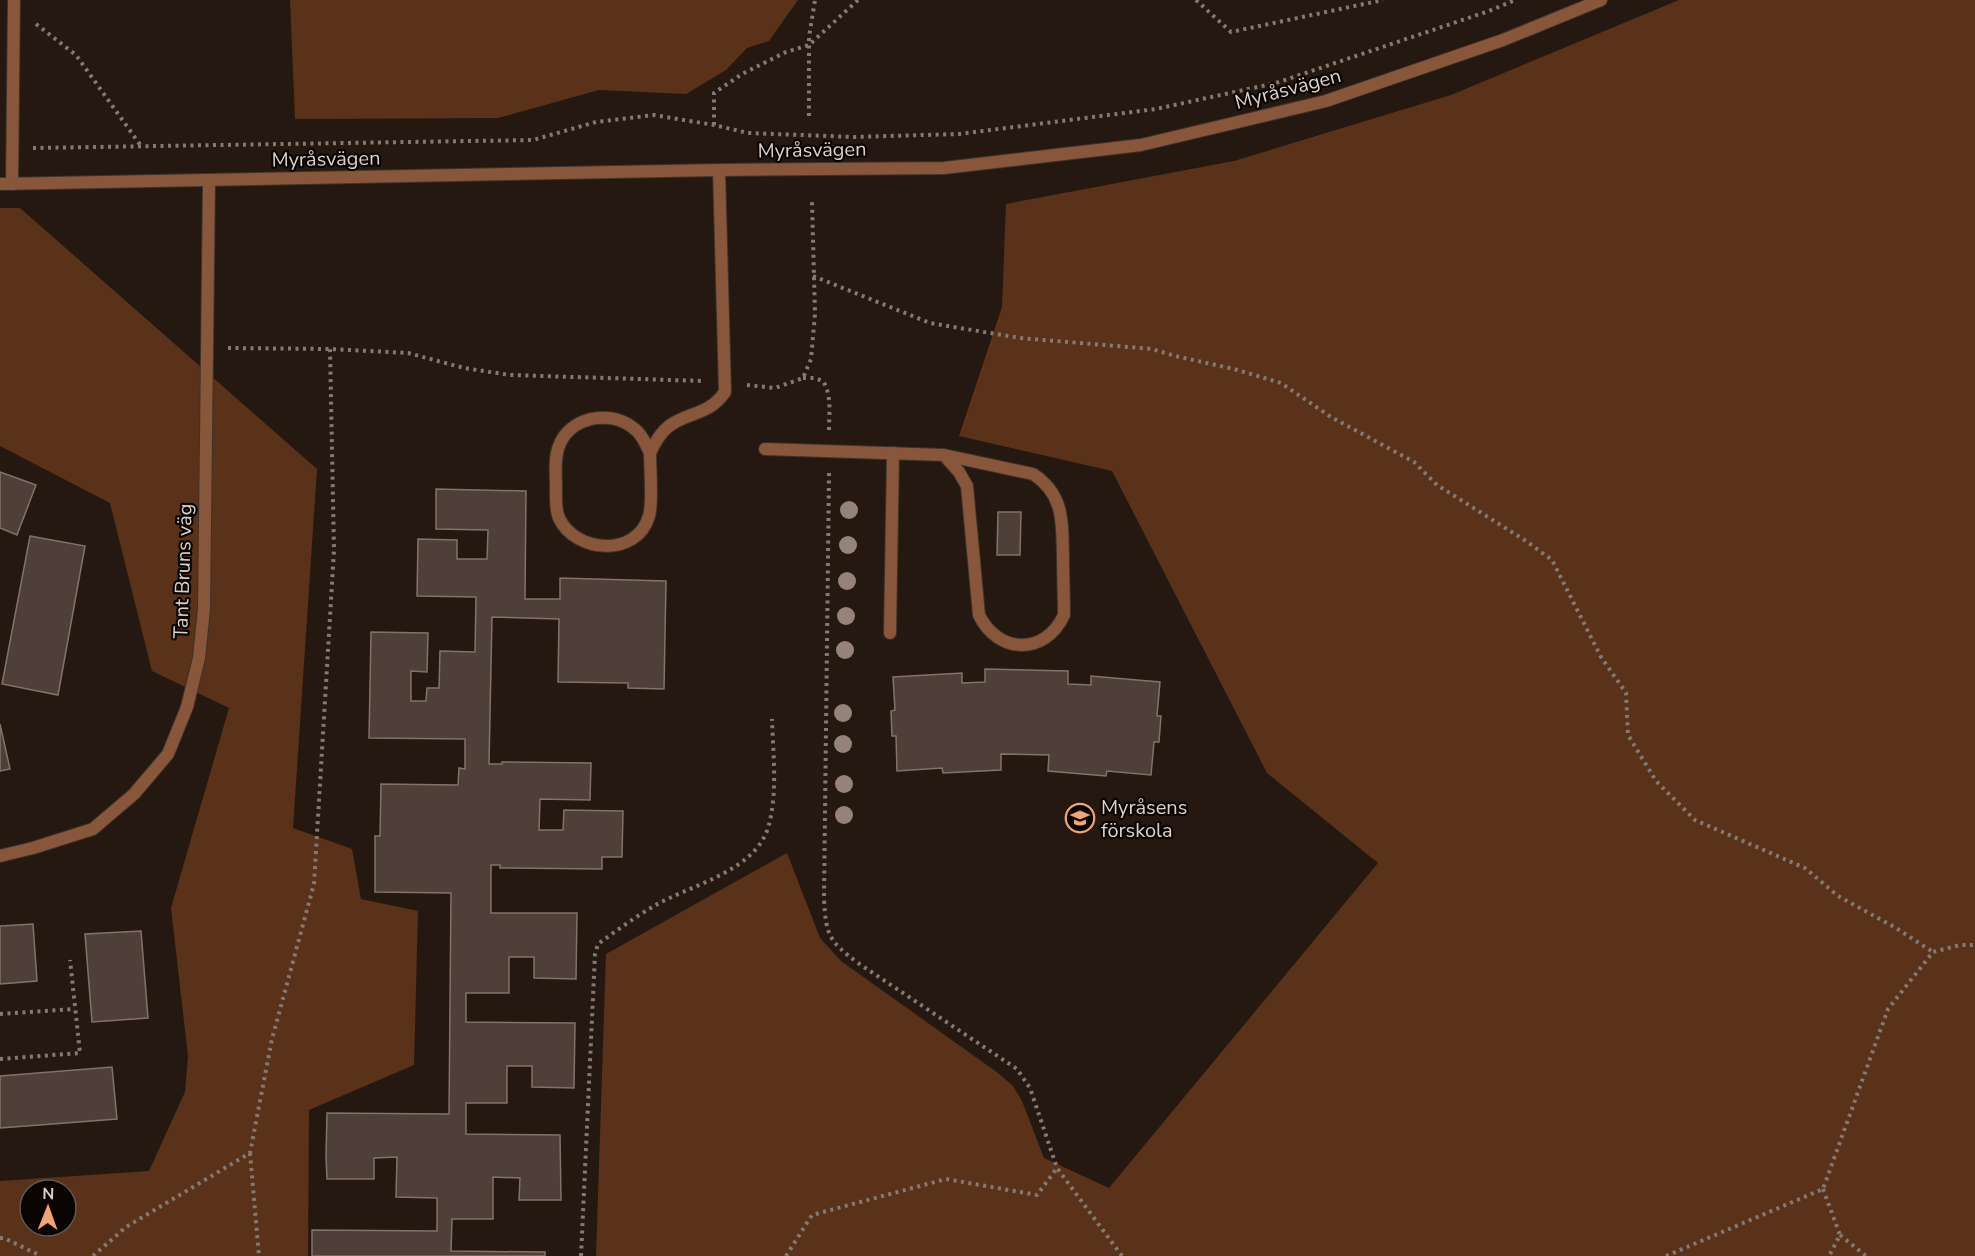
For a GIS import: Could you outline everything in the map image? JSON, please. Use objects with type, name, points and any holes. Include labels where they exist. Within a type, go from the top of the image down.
[{"type":"street","name":"Myråsvägen","points":[[6,184],[719,170],[944,168],[1141,145],[1326,101],[1503,40],[1601,0]]},
{"type":"street","points":[[6,184],[12,149],[14,3]]},
{"type":"street","points":[[650,453],[642,436],[631,426],[617,420],[603,417],[573,426],[563,436],[556,454],[556,512],[565,529],[577,540],[603,546],[616,546],[640,532],[650,515],[650,453],[659,436],[671,424],[712,407],[725,392],[719,170]]},
{"type":"street","name":"Tant Bruns väg","points":[[0,856],[93,829],[134,794],[168,754],[187,707],[199,658],[204,609],[209,181]]},
{"type":"street","points":[[765,449],[944,455],[1032,474],[1044,481],[1052,492],[1062,517],[1064,615],[1059,625],[1041,642],[1027,646],[1011,642],[996,637],[985,627],[979,615],[967,486],[959,472],[944,455]]},
{"type":"street","points":[[890,633],[892,453]]},
{"type":"path","points":[[809,116],[809,45],[815,0]]},
{"type":"path","points":[[714,125],[714,93],[742,74],[786,52],[809,45],[858,0]]},
{"type":"path","points":[[1196,0],[1231,32],[1383,0]]},
{"type":"path","points":[[12,149],[533,140],[596,122],[654,115],[748,133],[854,137],[959,134],[1156,109],[1276,83],[1489,11],[1515,0]]},
{"type":"path","points":[[14,3],[76,55],[141,146]]},
{"type":"path","points":[[803,378],[811,358],[815,314],[812,202]]},
{"type":"path","points":[[813,276],[930,323],[1020,338],[1152,348],[1281,383],[1331,417],[1414,462],[1437,485],[1552,560],[1601,657],[1626,693],[1628,735],[1656,781],[1695,820],[1805,868],[1838,896],[1896,928],[1933,952]]},
{"type":"path","points":[[207,348],[408,352],[464,368],[510,375],[697,380],[775,388],[803,378],[823,381],[830,398],[824,899],[829,937],[841,951],[858,963],[1017,1069],[1030,1088],[1057,1168],[1122,1256]]},
{"type":"path","points":[[259,1256],[250,1153],[272,1039],[314,884],[334,550],[330,349]]},
{"type":"path","points":[[581,1256],[595,954],[598,944],[656,905],[733,868],[761,845],[768,828],[773,802],[772,719]]},
{"type":"path","points":[[1866,1256],[1839,1235],[1823,1189],[1888,1009],[1933,952],[1960,945],[1975,945]]},
{"type":"path","points":[[0,1059],[80,1053],[70,960]]},
{"type":"path","points":[[0,1014],[75,1009]]},
{"type":"path","points":[[93,1256],[126,1227],[250,1153]]},
{"type":"path","points":[[786,1256],[812,1215],[946,1179],[1037,1195],[1057,1168]]},
{"type":"path","points":[[1666,1256],[1823,1189]]},
{"type":"path","points":[[1828,1256],[1839,1235]]},
{"type":"path","points":[[0,1238],[41,1256]]},
{"type":"shaded area","points":[[290,0],[798,0],[769,41],[747,48],[726,70],[686,94],[599,90],[498,118],[295,119]]},
{"type":"shaded area","points":[[1679,0],[1975,0],[1975,1256],[596,1256],[606,954],[787,853],[820,938],[841,961],[1013,1086],[1022,1101],[1044,1158],[1109,1188],[1378,863],[1267,773],[1112,471],[959,436],[1002,307],[1006,204],[1234,161],[1451,95]]},
{"type":"shaded area","points":[[0,208],[20,208],[317,469],[293,828],[352,849],[361,899],[418,911],[414,1065],[309,1110],[308,1256],[0,1256],[0,1181],[18,1180],[18,1238],[78,1238],[78,1178],[45,1178],[149,1171],[185,1092],[188,1056],[171,908],[229,708],[152,671],[110,503],[0,446]]},
{"type":"building","points":[[0,472],[36,485],[17,535],[0,528]]},
{"type":"building","points":[[436,489],[526,491],[525,599],[560,599],[560,578],[666,581],[664,689],[628,688],[628,683],[558,682],[559,619],[492,617],[489,764],[502,764],[502,762],[591,763],[590,800],[540,799],[539,830],[563,830],[564,810],[623,811],[622,857],[602,857],[602,869],[500,868],[500,865],[491,865],[491,913],[577,913],[576,979],[534,978],[534,957],[509,957],[509,993],[466,993],[466,1022],[575,1023],[574,1088],[532,1087],[532,1066],[507,1066],[507,1103],[466,1103],[466,1134],[560,1135],[561,1200],[519,1200],[520,1178],[493,1177],[493,1219],[452,1219],[451,1251],[545,1252],[545,1256],[312,1256],[312,1230],[437,1231],[437,1198],[396,1197],[397,1157],[374,1158],[374,1179],[327,1179],[326,1157],[327,1113],[449,1114],[451,893],[375,892],[375,836],[380,836],[381,784],[458,785],[459,768],[465,769],[465,739],[369,738],[371,632],[428,633],[427,672],[411,671],[411,701],[426,701],[427,688],[439,688],[440,651],[475,652],[476,597],[417,596],[418,539],[457,540],[457,559],[487,559],[488,530],[436,529]]},
{"type":"building","points":[[998,512],[1021,512],[1020,555],[997,555]]},
{"type":"building","points":[[30,536],[85,546],[58,695],[2,684]]},
{"type":"building","name":"Myråsens förskola","points":[[985,669],[1068,671],[1068,684],[1091,685],[1091,676],[1160,682],[1157,716],[1161,716],[1159,742],[1154,742],[1151,775],[1107,771],[1106,776],[1048,771],[1049,755],[1001,754],[1001,770],[943,773],[942,768],[897,771],[896,736],[892,736],[891,711],[895,710],[893,677],[962,673],[962,683],[985,682]]},
{"type":"building","points":[[0,724],[10,769],[0,771]]},
{"type":"building","points":[[33,924],[37,981],[0,984],[0,926]]},
{"type":"building","points":[[141,931],[148,1018],[92,1022],[85,934]]},
{"type":"building","points":[[112,1067],[117,1119],[0,1128],[0,1076]]},
{"type":"place","name":"Myråsens förskola","points":[[1080,818]]}]
